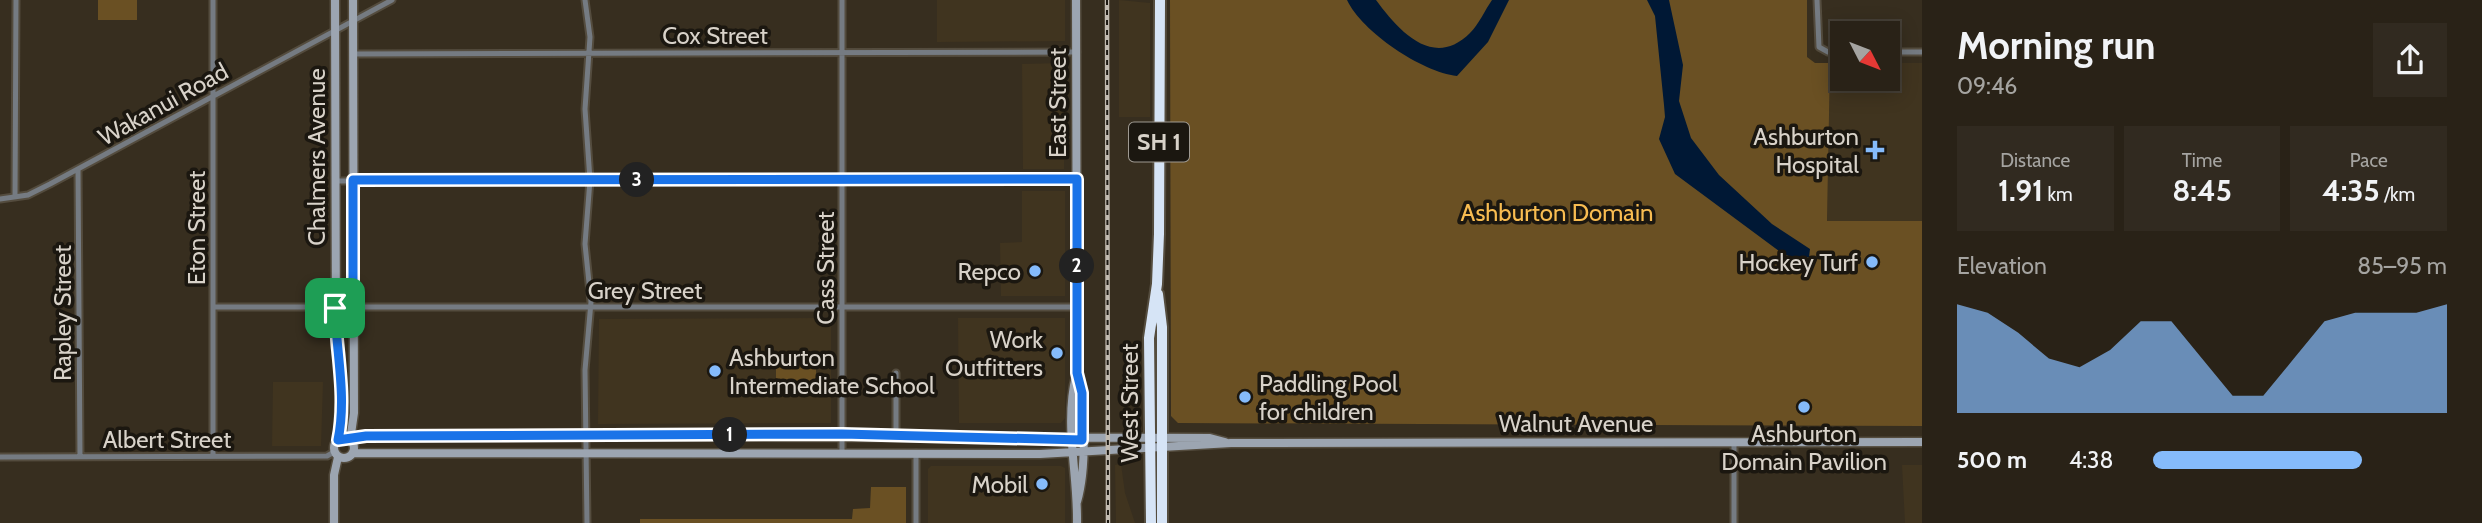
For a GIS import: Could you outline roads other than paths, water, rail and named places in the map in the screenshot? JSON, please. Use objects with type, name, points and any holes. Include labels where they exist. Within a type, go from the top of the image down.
[{"type":"highway","name":"West Street","points":[[1160,0],[1157,284],[1162,327],[1162,523]]},
{"type":"highway","name":"West Street","points":[[1151,523],[1149,338],[1157,284]]},
{"type":"street","points":[[15,197],[16,0]]},
{"type":"street","name":"Eton Street","points":[[213,0],[213,456]]},
{"type":"street","name":"Chalmers Avenue","points":[[334,523],[334,475],[341,423],[341,375],[335,348],[335,0]]},
{"type":"street","name":"Chalmers Avenue","points":[[350,440],[354,414],[353,0]]},
{"type":"street","name":"Wakanui Road","points":[[0,199],[27,195],[392,0]]},
{"type":"street","points":[[585,0],[590,53],[585,121],[590,180],[585,244],[590,308],[585,370],[588,436],[587,523]]},
{"type":"street","name":"Cass Street","points":[[842,0],[842,452]]},
{"type":"street","name":"East Street","points":[[1076,0],[1077,373],[1072,393],[1077,445],[1077,523]]},
{"type":"street","points":[[1817,0],[1819,47],[1830,51]]},
{"type":"street","name":"Cox Street","points":[[353,54],[1076,52]]},
{"type":"street","points":[[1900,52],[1922,52]]},
{"type":"street","name":"Rapley Street","points":[[78,169],[80,457]]},
{"type":"street","points":[[335,181],[1077,179]]},
{"type":"street","name":"Grey Street","points":[[214,307],[1077,307]]},
{"type":"street","points":[[896,373],[896,435]]},
{"type":"street","points":[[354,414],[358,428],[366,436]]},
{"type":"street","points":[[995,435],[996,454]]},
{"type":"street","name":"Walnut Avenue","points":[[338,440],[366,436],[995,435],[1077,445]]},
{"type":"street","points":[[350,440],[353,453]]},
{"type":"street","name":"Walnut Avenue","points":[[336,455],[345,459],[353,453],[996,454],[1077,445],[1162,443],[1922,442]]},
{"type":"street","points":[[1734,443],[1734,523]]},
{"type":"street","points":[[916,452],[916,523]]},
{"type":"street","name":"Albert Street","points":[[0,457],[336,455]]},
{"type":"water","points":[[1347,0],[1376,0],[1395,23],[1417,42],[1443,48],[1470,33],[1492,0],[1509,0],[1488,42],[1457,76],[1427,67],[1394,49],[1366,25]]},
{"type":"water","points":[[1647,0],[1669,0],[1683,65],[1679,101],[1691,138],[1719,175],[1772,224],[1810,249],[1809,257],[1800,260],[1783,254],[1675,174],[1659,139],[1665,117],[1664,105],[1655,16]]},
{"type":"railway","points":[[1107,0],[1108,523]]},
{"type":"place","name":"Ashburton Hospital","points":[[1875,150]]},
{"type":"place","name":"Hockey Turf","points":[[1872,262]]},
{"type":"place","name":"Repco","points":[[1035,271]]},
{"type":"place","name":"Work Outfitters","points":[[1057,353]]},
{"type":"place","name":"Ashburton Intermediate School","points":[[715,371]]},
{"type":"place","name":"Paddling Pool for children","points":[[1245,397]]},
{"type":"place","name":"Ashburton Domain Pavilion","points":[[1804,407]]},
{"type":"place","name":"Mobil","points":[[1042,484]]},
{"type":"park label","name":"Ashburton Domain","points":[[1557,212]]}]
